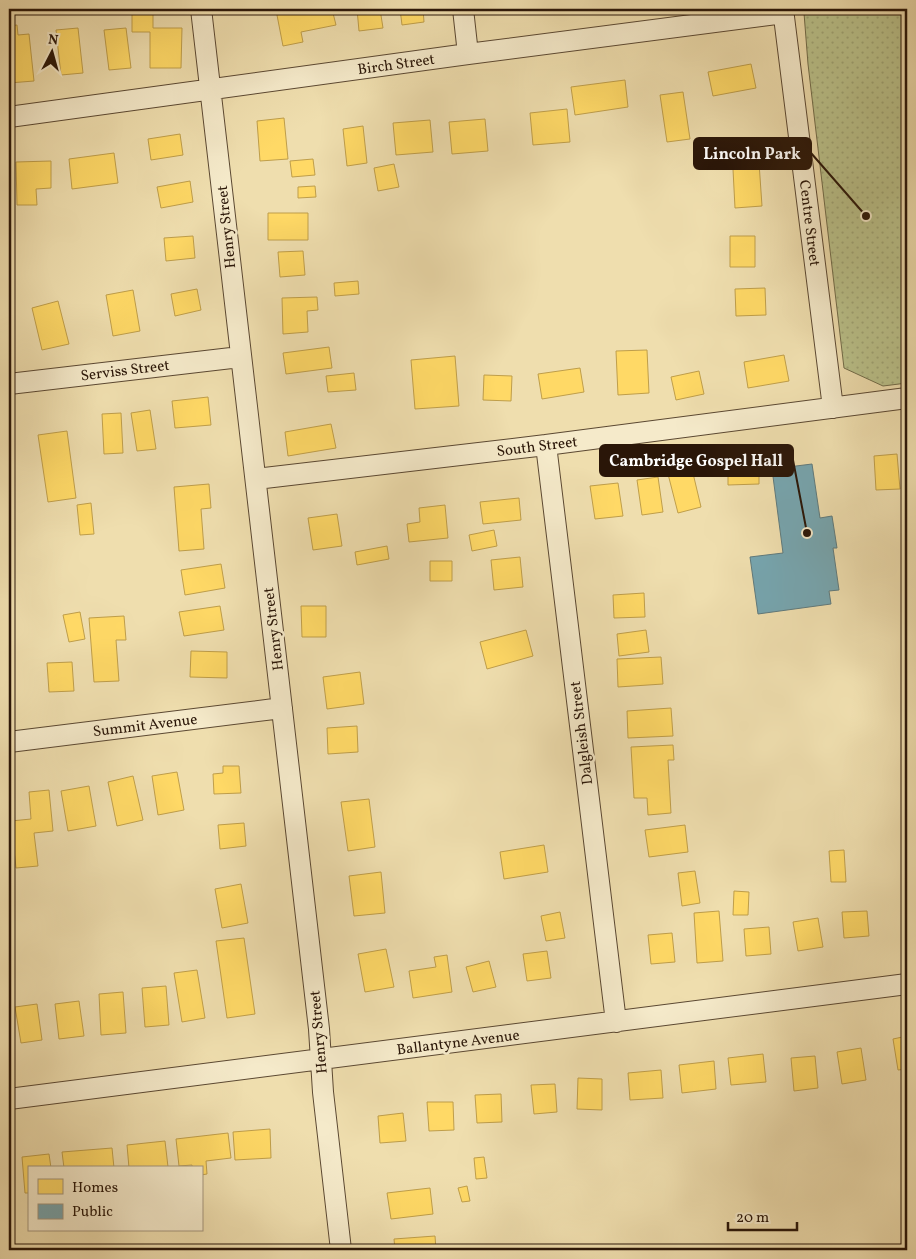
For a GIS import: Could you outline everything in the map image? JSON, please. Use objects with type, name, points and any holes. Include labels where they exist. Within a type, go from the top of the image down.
[{"type":"street","name":"Henry Street","points":[[200,9],[211,90],[240,356],[256,479],[319,1029],[341,1250]]},
{"type":"street","points":[[463,9],[468,54]]},
{"type":"street","name":"Birch Street","points":[[9,117],[783,11]]},
{"type":"street","name":"Centre Street","points":[[783,11],[833,408]]},
{"type":"street","name":"Serviss Street","points":[[9,384],[240,356]]},
{"type":"street","name":"South Street","points":[[256,479],[907,398]]},
{"type":"street","name":"Dalgleish Street","points":[[546,444],[616,1022]]},
{"type":"street","name":"Summit Avenue","points":[[9,742],[282,708]]},
{"type":"street","name":"Ballantyne Avenue","points":[[9,1099],[907,984]]},
{"type":"green space","points":[[843,9],[907,9],[907,383],[883,386],[844,368],[808,64],[804,13]]},
{"type":"building: Homes","points":[[132,9],[153,9],[153,28],[182,28],[181,68],[150,68],[150,32],[132,32]]},
{"type":"building: Homes","points":[[321,9],[321,11],[332,9],[336,25],[301,32],[303,42],[283,46],[276,10]]},
{"type":"building: Homes","points":[[357,9],[380,9],[383,28],[359,31]]},
{"type":"building: Homes","points":[[400,9],[423,9],[424,22],[402,25]]},
{"type":"building: Homes","points":[[487,9],[513,9],[513,10],[487,12]]},
{"type":"building: Homes","points":[[17,25],[18,35],[29,34],[34,81],[9,83],[9,26]]},
{"type":"building: Homes","points":[[78,28],[83,73],[61,75],[56,30]]},
{"type":"building: Homes","points":[[126,28],[131,68],[109,70],[104,30]]},
{"type":"building: Homes","points":[[751,64],[756,88],[713,96],[708,72]]},
{"type":"building: Homes","points":[[625,80],[628,107],[575,115],[571,87]]},
{"type":"building: Homes","points":[[683,92],[690,139],[667,142],[660,95]]},
{"type":"building: Homes","points":[[567,109],[570,142],[533,145],[530,113]]},
{"type":"building: Homes","points":[[284,118],[288,159],[260,161],[257,121]]},
{"type":"building: Homes","points":[[485,119],[488,151],[452,154],[449,122]]},
{"type":"building: Homes","points":[[430,120],[433,152],[396,155],[393,123]]},
{"type":"building: Homes","points":[[363,126],[367,163],[347,166],[343,129]]},
{"type":"building: Homes","points":[[180,134],[183,155],[151,160],[148,139]]},
{"type":"building: Homes","points":[[758,148],[762,206],[735,208],[732,150]]},
{"type":"building: Homes","points":[[114,153],[118,183],[72,189],[69,159]]},
{"type":"building: Homes","points":[[313,159],[315,175],[292,177],[290,161]]},
{"type":"building: Homes","points":[[51,161],[51,188],[36,189],[37,205],[17,205],[16,162]]},
{"type":"building: Homes","points":[[394,164],[399,187],[378,191],[374,168]]},
{"type":"building: Homes","points":[[190,181],[193,202],[161,208],[157,187]]},
{"type":"building: Homes","points":[[315,186],[316,197],[298,198],[298,187]]},
{"type":"building: Homes","points":[[268,213],[308,213],[308,240],[268,240]]},
{"type":"building: Homes","points":[[193,236],[195,258],[166,261],[164,238]]},
{"type":"building: Homes","points":[[730,236],[755,236],[755,267],[730,267]]},
{"type":"building: Homes","points":[[303,251],[305,275],[280,277],[278,252]]},
{"type":"building: Homes","points":[[358,281],[359,294],[335,296],[334,283]]},
{"type":"building: Homes","points":[[765,288],[766,315],[736,316],[735,289]]},
{"type":"building: Homes","points":[[197,289],[201,310],[175,316],[171,294]]},
{"type":"building: Homes","points":[[133,290],[140,331],[113,336],[106,295]]},
{"type":"building: Homes","points":[[317,297],[318,310],[307,311],[308,332],[283,334],[282,298]]},
{"type":"building: Homes","points":[[58,301],[69,344],[42,350],[32,308]]},
{"type":"building: Homes","points":[[329,347],[332,368],[286,374],[283,353]]},
{"type":"building: Homes","points":[[647,350],[649,393],[618,395],[616,351]]},
{"type":"building: Homes","points":[[784,355],[789,381],[748,388],[744,362]]},
{"type":"building: Homes","points":[[455,356],[459,406],[415,409],[411,360]]},
{"type":"building: Homes","points":[[580,368],[584,392],[542,399],[538,374]]},
{"type":"building: Homes","points":[[699,371],[704,394],[676,400],[671,377]]},
{"type":"building: Homes","points":[[354,373],[356,390],[328,392],[326,376]]},
{"type":"building: Homes","points":[[484,375],[512,376],[511,401],[483,400]]},
{"type":"building: Homes","points":[[208,397],[211,425],[175,428],[172,401]]},
{"type":"building: Homes","points":[[150,410],[156,449],[137,451],[131,413]]},
{"type":"building: Homes","points":[[121,413],[123,453],[104,454],[102,414]]},
{"type":"building: Homes","points":[[331,424],[336,448],[288,456],[285,432]]},
{"type":"building: Homes","points":[[67,431],[76,498],[48,502],[38,435]]},
{"type":"building: Homes","points":[[897,454],[900,489],[876,490],[874,456]]},
{"type":"building: Homes","points":[[728,460],[759,460],[759,484],[728,485]]},
{"type":"building: Homes","points":[[692,469],[701,507],[678,513],[668,474]]},
{"type":"building: Homes","points":[[658,477],[663,512],[642,515],[637,480]]},
{"type":"building: Homes","points":[[618,483],[623,516],[595,519],[590,486]]},
{"type":"building: Homes","points":[[209,484],[211,508],[201,509],[204,549],[179,551],[174,487]]},
{"type":"building: Homes","points":[[519,498],[521,520],[483,524],[480,502]]},
{"type":"building: Homes","points":[[91,503],[94,534],[80,535],[77,505]]},
{"type":"building: Homes","points":[[445,505],[448,538],[409,542],[407,524],[420,522],[419,508]]},
{"type":"building: Homes","points":[[337,514],[342,546],[313,550],[308,518]]},
{"type":"building: Homes","points":[[494,530],[497,546],[472,551],[469,535]]},
{"type":"building: Homes","points":[[387,546],[389,559],[357,565],[355,552]]},
{"type":"building: Homes","points":[[520,557],[523,587],[494,590],[491,560]]},
{"type":"building: Homes","points":[[430,561],[452,561],[452,581],[430,581]]},
{"type":"building: Homes","points":[[221,564],[225,588],[185,595],[181,570]]},
{"type":"building: Homes","points":[[644,593],[645,617],[614,618],[613,595]]},
{"type":"building: Homes","points":[[220,606],[224,630],[184,636],[179,612]]},
{"type":"building: Homes","points":[[301,606],[326,606],[326,637],[302,637]]},
{"type":"building: Homes","points":[[80,612],[85,639],[69,642],[63,615]]},
{"type":"building: Homes","points":[[124,616],[126,640],[116,640],[119,681],[94,682],[89,618]]},
{"type":"building: Homes","points":[[526,630],[533,656],[487,669],[480,642]]},
{"type":"building: Homes","points":[[646,630],[649,652],[619,656],[617,634]]},
{"type":"building: Homes","points":[[191,651],[227,652],[227,678],[190,677]]},
{"type":"building: Homes","points":[[661,657],[663,684],[618,687],[617,659]]},
{"type":"building: Homes","points":[[72,662],[74,691],[49,692],[47,663]]},
{"type":"building: Homes","points":[[360,672],[364,704],[327,709],[323,677]]},
{"type":"building: Homes","points":[[671,708],[673,736],[628,738],[627,711]]},
{"type":"building: Homes","points":[[357,726],[358,752],[328,754],[327,728]]},
{"type":"building: Homes","points":[[673,745],[674,760],[668,760],[671,813],[648,815],[647,798],[634,798],[631,747]]},
{"type":"building: Homes","points":[[223,766],[239,766],[241,793],[214,794],[213,774],[223,773]]},
{"type":"building: Homes","points":[[177,772],[184,810],[158,815],[152,776]]},
{"type":"building: Homes","points":[[133,776],[143,820],[117,826],[108,782]]},
{"type":"building: Homes","points":[[89,786],[96,826],[68,831],[61,791]]},
{"type":"building: Homes","points":[[49,790],[53,831],[34,833],[38,866],[16,868],[11,821],[31,819],[29,792]]},
{"type":"building: Homes","points":[[369,799],[375,847],[348,851],[341,802]]},
{"type":"building: Homes","points":[[244,823],[246,846],[220,849],[218,825]]},
{"type":"building: Homes","points":[[685,825],[688,852],[649,857],[645,830]]},
{"type":"building: Homes","points":[[544,845],[548,872],[504,879],[500,852]]},
{"type":"building: Homes","points":[[844,850],[846,882],[831,882],[829,851]]},
{"type":"building: Homes","points":[[695,871],[700,903],[682,906],[678,873]]},
{"type":"building: Homes","points":[[381,872],[385,913],[354,916],[349,876]]},
{"type":"building: Homes","points":[[241,884],[248,923],[222,928],[215,889]]},
{"type":"building: Homes","points":[[734,891],[749,892],[748,915],[733,915]]},
{"type":"building: Homes","points":[[719,911],[723,961],[697,963],[694,913]]},
{"type":"building: Homes","points":[[867,911],[869,936],[844,938],[842,912]]},
{"type":"building: Homes","points":[[560,912],[565,938],[546,941],[541,916]]},
{"type":"building: Homes","points":[[818,918],[823,947],[798,951],[793,922]]},
{"type":"building: Homes","points":[[769,927],[771,954],[746,956],[744,929]]},
{"type":"building: Homes","points":[[672,933],[675,962],[651,964],[648,935]]},
{"type":"building: Homes","points":[[244,938],[255,1014],[227,1018],[216,941]]},
{"type":"building: Homes","points":[[386,949],[394,987],[365,992],[358,954]]},
{"type":"building: Homes","points":[[547,951],[551,978],[527,981],[523,954]]},
{"type":"building: Homes","points":[[447,955],[452,992],[413,998],[409,971],[436,967],[434,957]]},
{"type":"building: Homes","points":[[489,961],[496,987],[473,992],[466,967]]},
{"type":"building: Homes","points":[[197,970],[205,1018],[182,1022],[174,973]]},
{"type":"building: Homes","points":[[166,986],[169,1025],[145,1027],[142,988]]},
{"type":"building: Homes","points":[[123,992],[126,1033],[101,1035],[99,994]]},
{"type":"building: Homes","points":[[79,1001],[84,1036],[59,1039],[55,1004]]},
{"type":"building: Homes","points":[[37,1004],[42,1040],[21,1043],[15,1007]]},
{"type":"building: Homes","points":[[907,1036],[907,1069],[898,1070],[893,1039]]},
{"type":"building: Homes","points":[[861,1048],[866,1080],[842,1084],[837,1052]]},
{"type":"building: Homes","points":[[763,1054],[766,1082],[731,1085],[728,1058]]},
{"type":"building: Homes","points":[[815,1056],[818,1088],[794,1091],[791,1058]]},
{"type":"building: Homes","points":[[714,1061],[716,1089],[682,1093],[679,1065]]},
{"type":"building: Homes","points":[[661,1070],[663,1098],[630,1100],[628,1073]]},
{"type":"building: Homes","points":[[578,1078],[602,1079],[602,1110],[577,1109]]},
{"type":"building: Homes","points":[[555,1084],[557,1112],[534,1114],[531,1085]]},
{"type":"building: Homes","points":[[501,1094],[502,1122],[477,1123],[475,1095]]},
{"type":"building: Homes","points":[[427,1102],[453,1102],[454,1130],[429,1131]]},
{"type":"building: Homes","points":[[403,1113],[406,1141],[380,1143],[378,1116]]},
{"type":"building: Homes","points":[[270,1129],[271,1158],[235,1160],[233,1132]]},
{"type":"building: Homes","points":[[228,1133],[231,1158],[206,1161],[207,1174],[202,1175],[202,1166],[179,1166],[176,1139]]},
{"type":"building: Homes","points":[[165,1141],[168,1166],[129,1166],[127,1145]]},
{"type":"building: Homes","points":[[112,1148],[114,1166],[64,1166],[62,1152]]},
{"type":"building: Homes","points":[[49,1154],[51,1166],[28,1166],[28,1193],[25,1193],[22,1157]]},
{"type":"building: Homes","points":[[484,1157],[487,1178],[476,1179],[474,1158]]},
{"type":"building: Homes","points":[[467,1186],[470,1201],[462,1202],[458,1188]]},
{"type":"building: Homes","points":[[430,1188],[433,1214],[391,1219],[387,1193]]},
{"type":"building: Homes","points":[[435,1236],[436,1250],[395,1250],[394,1239]]},
{"type":"building: Public","points":[[812,464],[820,518],[832,516],[837,548],[833,548],[839,590],[829,591],[831,604],[758,614],[750,557],[783,553],[772,469]]},
{"type":"place","name":"Lincoln Park","points":[[866,216]]},
{"type":"place","name":"Cambridge Gospel Hall","points":[[807,533]]}]
